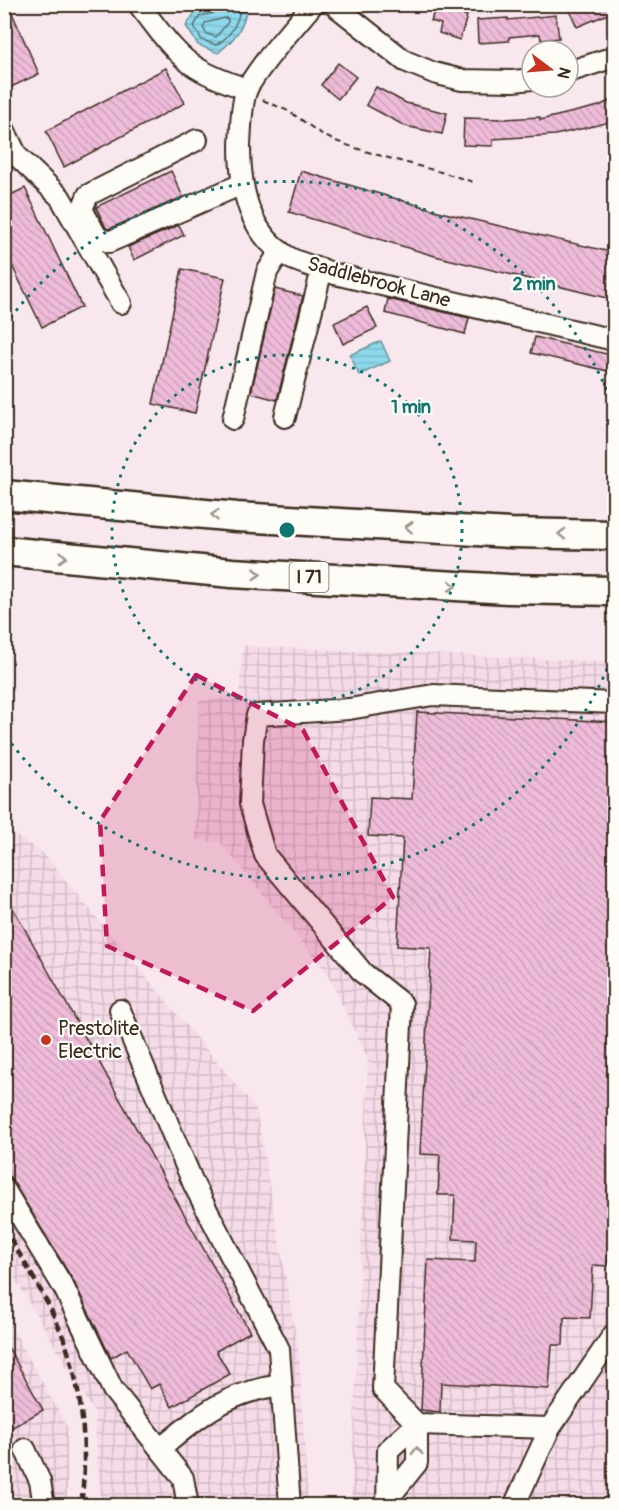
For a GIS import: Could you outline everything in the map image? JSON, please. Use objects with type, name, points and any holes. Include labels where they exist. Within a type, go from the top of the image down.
[{"type":"highway","points":[[4,495],[237,517],[510,533],[615,535]]},
{"type":"highway","name":"I 71","points":[[4,551],[232,573],[508,589],[615,591]]},
{"type":"street","points":[[138,4],[174,49],[191,64],[220,80],[255,94]]},
{"type":"street","name":"Saddlebrook Lane","points":[[313,4],[282,42],[255,94],[240,136],[242,184],[248,207],[258,228],[280,251],[294,259],[322,269],[615,340]]},
{"type":"street","points":[[333,4],[405,61],[434,73],[462,80],[520,80]]},
{"type":"street","points":[[580,68],[615,57]]},
{"type":"street","points":[[4,129],[17,156],[60,197],[121,303]]},
{"type":"street","points":[[197,140],[88,195],[82,209],[97,237],[110,242],[242,184]]},
{"type":"street","points":[[233,419],[267,272],[280,251]]},
{"type":"street","points":[[285,417],[322,269]]},
{"type":"street","points":[[387,1502],[417,1463],[417,1424],[383,1389],[402,1004],[363,973],[265,855],[250,804],[253,740],[257,715],[349,709],[432,695],[615,703]]},
{"type":"street","points":[[120,1010],[194,1185],[279,1349],[290,1506]]},
{"type":"street","points":[[4,1189],[64,1288],[113,1390],[183,1478],[188,1506]]},
{"type":"street","points":[[514,1506],[550,1428],[615,1334]]},
{"type":"street","points":[[160,1449],[201,1415],[231,1398],[255,1389],[281,1385]]},
{"type":"street","points":[[387,1502],[388,1450],[417,1424],[550,1428]]},
{"type":"street","points":[[25,1449],[40,1481],[44,1506]]},
{"type":"path","points":[[255,94],[328,137],[388,159],[442,171],[473,182]]},
{"type":"highlighted area","points":[[196,675],[303,730],[393,897],[253,1011],[107,946],[100,821]]},
{"type":"shaded area","points":[[243,646],[614,662],[614,1505],[351,1505],[368,1059],[327,973],[220,842],[195,840],[199,701],[239,696]]},
{"type":"shaded area","points":[[5,829],[43,853],[256,1109],[299,1354],[308,1505],[101,1505],[94,1412],[5,1262]]},
{"type":"shaded area","points":[[4,1313],[67,1427],[67,1505],[5,1505]]},
{"type":"water","points":[[232,4],[247,7],[241,28],[234,38],[218,53],[198,45],[186,26],[196,11]]},
{"type":"water","points":[[381,341],[390,361],[359,375],[350,355]]},
{"type":"building","points":[[4,4],[8,4],[39,74],[11,87],[4,72]]},
{"type":"building","points":[[580,4],[615,4],[615,11],[577,27],[569,9]]},
{"type":"building","points":[[436,5],[467,16],[460,40],[439,33],[441,24],[431,21]]},
{"type":"building","points":[[556,15],[559,38],[541,39],[540,34],[509,37],[509,41],[478,43],[477,20],[508,18],[508,20]]},
{"type":"building","points":[[338,63],[356,77],[338,99],[321,85]]},
{"type":"building","points":[[166,68],[185,103],[64,167],[46,131]]},
{"type":"building","points":[[376,87],[406,103],[447,113],[442,134],[405,126],[366,105]]},
{"type":"building","points":[[615,98],[615,121],[555,135],[493,139],[493,146],[463,145],[464,118],[540,117],[540,120],[599,106]]},
{"type":"building","points":[[171,171],[183,197],[109,229],[106,228],[96,207]]},
{"type":"building","points":[[301,171],[445,213],[615,253],[615,300],[435,256],[289,212]]},
{"type":"building","points":[[25,188],[82,307],[42,327],[4,249],[4,198]]},
{"type":"building","points":[[179,225],[184,235],[134,260],[128,247]]},
{"type":"building","points":[[182,269],[225,278],[195,413],[153,404]]},
{"type":"building","points":[[275,289],[303,296],[277,400],[251,393]]},
{"type":"building","points":[[388,299],[469,318],[465,334],[385,313]]},
{"type":"building","points":[[367,307],[377,328],[343,344],[334,323]]},
{"type":"building","points":[[535,337],[615,356],[612,372],[531,353]]},
{"type":"building","points":[[417,712],[615,722],[615,1203],[611,1203],[608,1266],[593,1265],[590,1318],[564,1317],[563,1345],[552,1345],[549,1389],[441,1383],[440,1412],[421,1410],[428,1260],[475,1262],[476,1240],[453,1239],[455,1195],[438,1195],[440,1155],[420,1154],[431,948],[397,946],[403,838],[368,836],[370,797],[412,799]]},
{"type":"building","name":"Prestolite Electric","points":[[13,908],[250,1332],[216,1351],[230,1374],[172,1407],[159,1384],[150,1389],[127,1349],[111,1358],[74,1282],[4,1167],[4,913]]},
{"type":"building","points":[[4,1340],[43,1410],[4,1432]]},
{"type":"railway","points":[[4,1227],[50,1309],[70,1357],[79,1399],[84,1442],[81,1506]]},
{"type":"place","name":"Prestolite Electric","points":[[46,1040]]}]
